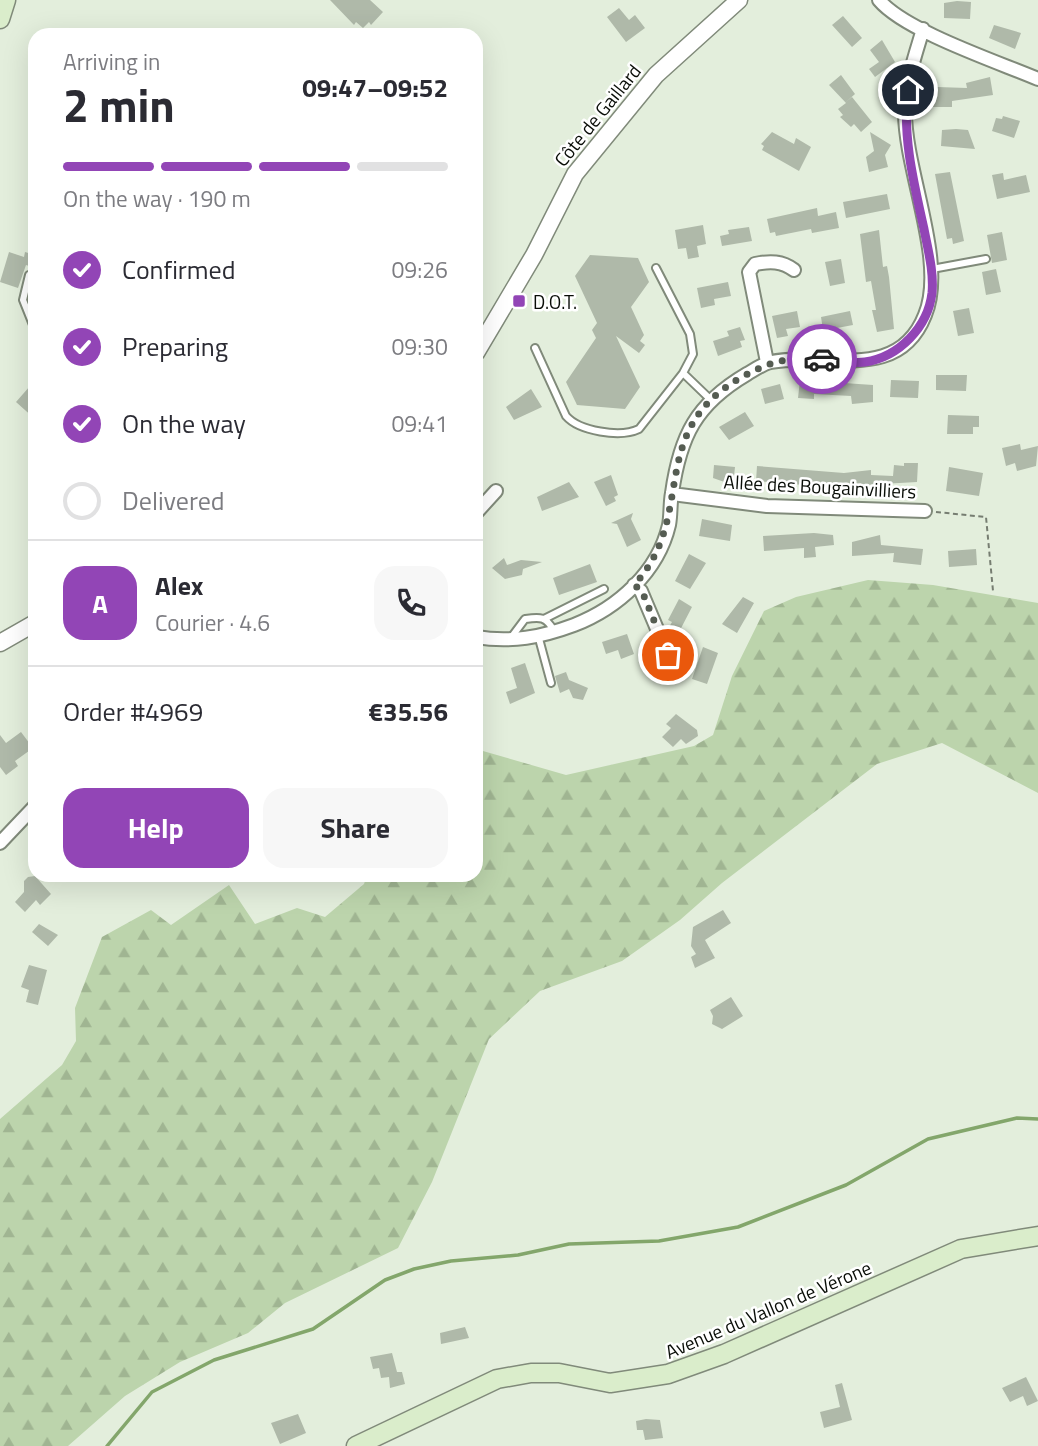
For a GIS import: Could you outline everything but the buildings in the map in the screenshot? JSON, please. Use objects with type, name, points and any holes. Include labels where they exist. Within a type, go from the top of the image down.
[{"type":"main road","points":[[0,19],[6,0]]},
{"type":"main road","name":"Avenue du Vallon de Vérone","points":[[356,1446],[450,1400],[497,1379],[517,1374],[559,1373],[610,1383],[668,1374],[724,1354],[961,1249],[1038,1236]]},
{"type":"street","name":"Côte de Gaillard","points":[[483,341],[534,255],[575,174],[656,75],[739,0]]},
{"type":"street","points":[[879,0],[895,14],[923,29],[1038,79]]},
{"type":"street","points":[[483,638],[509,640],[554,631],[594,617],[622,598],[659,551],[669,525],[671,494],[679,452],[691,425],[710,399],[767,362],[810,358],[864,362],[890,355],[910,340],[925,318],[932,294],[932,269],[912,172],[905,112],[911,68],[923,29]]},
{"type":"street","points":[[767,362],[749,272],[755,264],[773,262],[785,263],[794,270]]},
{"type":"street","points":[[483,505],[496,491]]},
{"type":"street","name":"Allée des Bougainvilliers","points":[[671,494],[767,506],[925,511]]},
{"type":"street","points":[[634,585],[642,591],[668,655]]},
{"type":"street","points":[[0,643],[28,627]]},
{"type":"street","points":[[0,843],[28,813]]},
{"type":"lane","points":[[932,269],[986,258]]},
{"type":"lane","points":[[535,348],[566,416],[574,425],[629,434],[639,429],[683,373],[693,354],[690,334],[656,268]]},
{"type":"lane","points":[[28,279],[23,300],[28,312]]},
{"type":"lane","points":[[683,373],[710,399]]},
{"type":"lane","points":[[509,640],[525,619],[544,619],[604,589]]},
{"type":"lane","points":[[544,619],[554,631]]},
{"type":"lane","points":[[538,635],[551,683]]},
{"type":"path","points":[[925,511],[986,517],[993,591]]},
{"type":"green space","points":[[868,580],[933,585],[1038,603],[1038,793],[942,743],[877,764],[722,883],[680,920],[622,961],[540,991],[489,1039],[432,1182],[398,1248],[285,1303],[248,1333],[180,1362],[125,1396],[68,1446],[0,1446],[0,1119],[62,1065],[76,1041],[75,1008],[102,937],[151,910],[171,925],[229,885],[255,924],[297,908],[325,917],[365,882],[483,882],[483,751],[566,775],[694,746],[713,735],[732,676],[764,611],[796,597]]},
{"type":"waterway","points":[[107,1446],[152,1392],[214,1360],[313,1329],[385,1280],[414,1269],[451,1261],[518,1255],[569,1244],[659,1241],[738,1227],[846,1185],[928,1139],[1017,1118],[1038,1119]]},
{"type":"way so far","points":[[668,655],[642,591],[634,585],[659,551],[669,525],[671,494],[679,452],[691,425],[710,399],[722,388],[767,362],[822,359]]},
{"type":"place","name":"D.O.T.","points":[[519,301]]},
{"type":"route","points":[[822,359],[864,362],[890,355],[910,340],[925,318],[932,294],[932,269],[912,172],[905,112],[908,90]]}]
